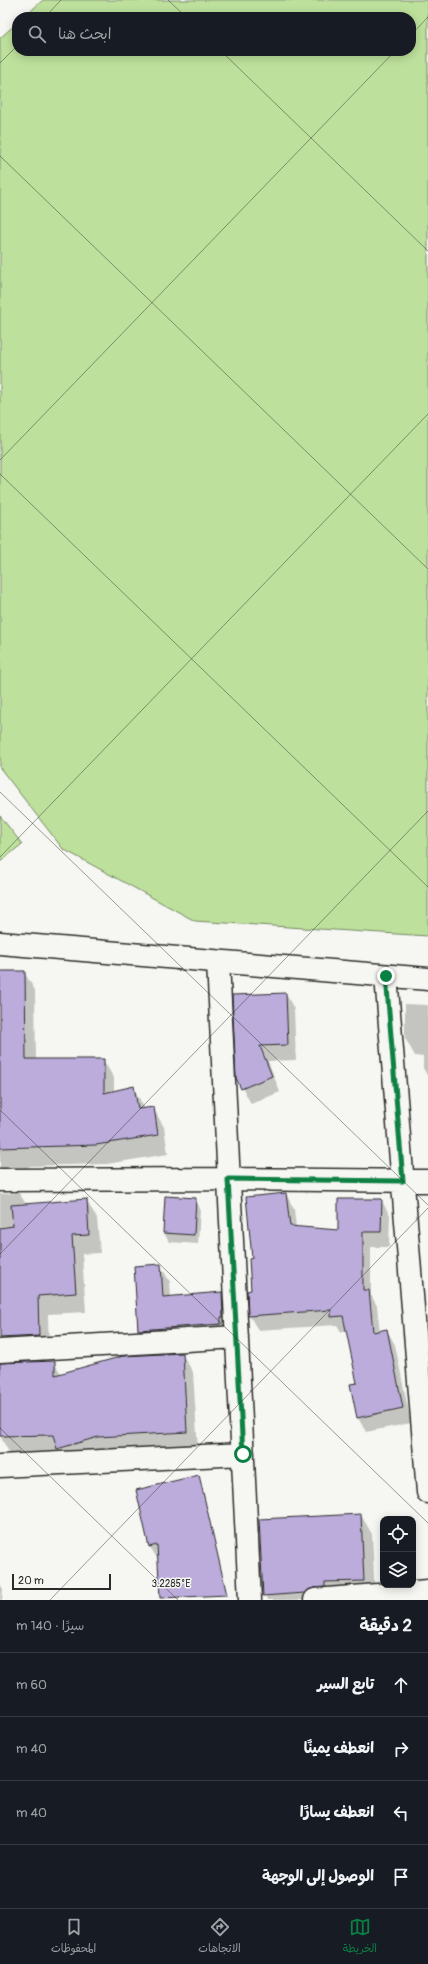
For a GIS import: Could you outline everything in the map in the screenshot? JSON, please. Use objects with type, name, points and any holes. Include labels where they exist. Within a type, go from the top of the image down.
[{"type":"street","points":[[0,943],[428,979]]},
{"type":"street","points":[[218,962],[250,1600]]},
{"type":"street","points":[[386,976],[428,1492]]},
{"type":"street","points":[[0,1180],[228,1179],[428,1181]]},
{"type":"street","points":[[0,1351],[237,1337]]},
{"type":"street","points":[[0,1466],[243,1454]]},
{"type":"street","points":[[315,1600],[428,1590]]},
{"type":"green space","points":[[43,0],[428,0],[428,936],[195,921],[63,849],[0,768],[0,38],[12,27],[12,56],[416,56],[416,12],[30,12]]},
{"type":"green space","points":[[0,816],[22,844],[0,862]]},
{"type":"building","points":[[0,971],[25,971],[26,1059],[104,1059],[104,1093],[134,1086],[138,1109],[154,1107],[158,1135],[96,1145],[0,1148]]},
{"type":"building","points":[[286,993],[288,1045],[260,1046],[272,1076],[241,1089],[236,1078],[232,995]]},
{"type":"building","points":[[286,1193],[290,1226],[338,1230],[338,1199],[382,1199],[381,1232],[363,1232],[363,1290],[369,1290],[373,1332],[387,1329],[403,1408],[357,1418],[350,1384],[357,1383],[343,1316],[331,1317],[331,1310],[248,1316],[247,1291],[251,1290],[249,1259],[252,1258],[246,1197]]},
{"type":"building","points":[[165,1196],[196,1198],[194,1235],[163,1233]]},
{"type":"building","points":[[87,1199],[89,1235],[72,1236],[76,1293],[38,1296],[39,1336],[0,1338],[0,1228],[13,1226],[11,1205]]},
{"type":"building","points":[[161,1264],[163,1297],[222,1292],[223,1317],[221,1317],[221,1324],[138,1330],[134,1266]]},
{"type":"building","points":[[183,1353],[187,1432],[98,1437],[57,1449],[53,1435],[0,1436],[0,1363],[55,1361],[55,1375],[123,1356]]},
{"type":"building","points":[[199,1475],[227,1595],[160,1598],[157,1545],[149,1547],[136,1490]]},
{"type":"building","points":[[361,1514],[364,1581],[325,1582],[325,1587],[314,1588],[305,1593],[263,1596],[259,1519]]},
{"type":"route","points":[[243,1454],[228,1179],[403,1181],[386,976]]}]
